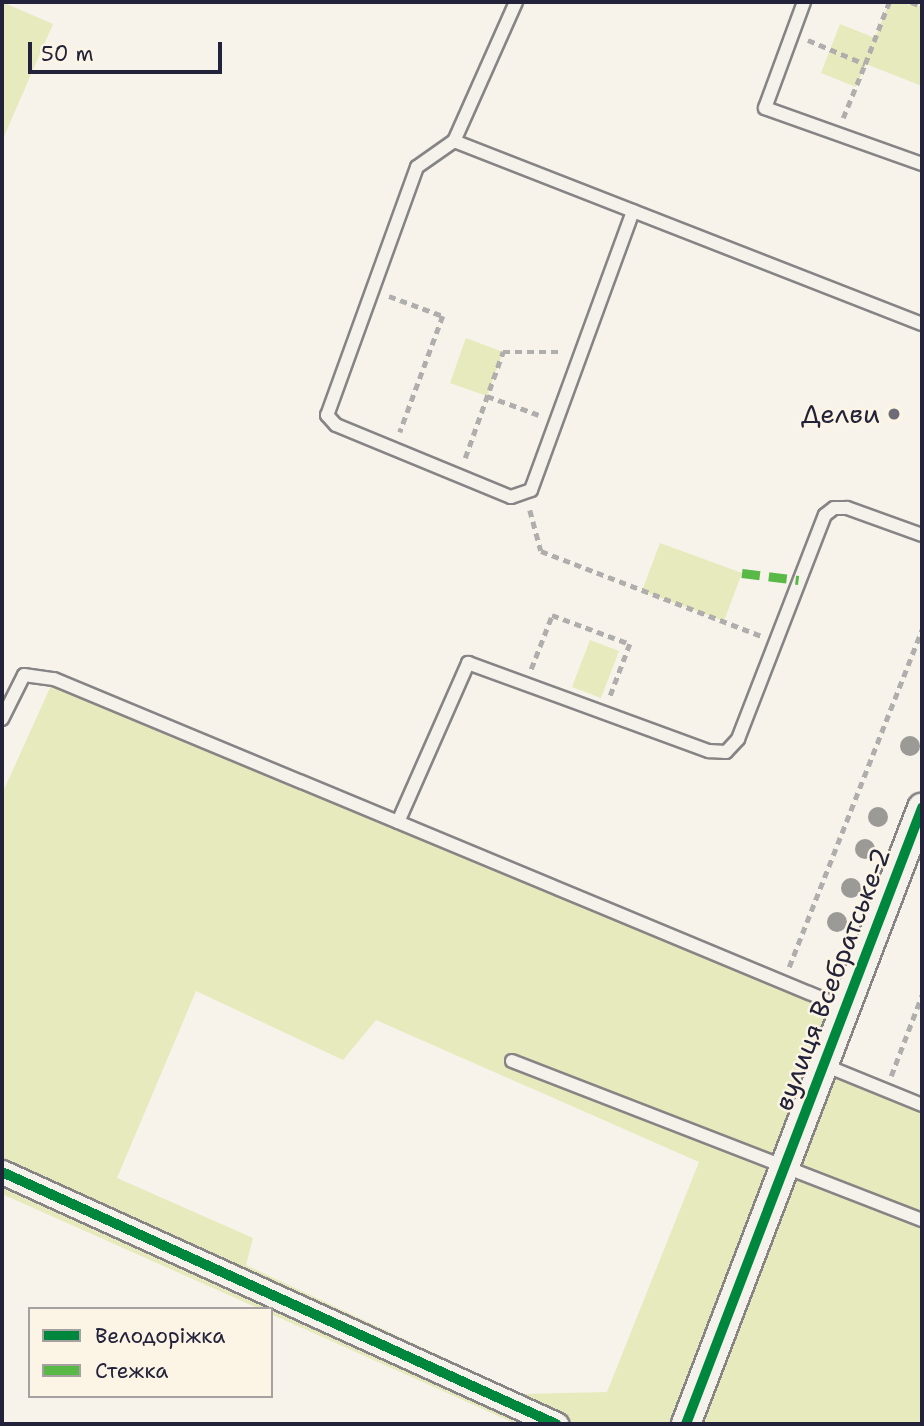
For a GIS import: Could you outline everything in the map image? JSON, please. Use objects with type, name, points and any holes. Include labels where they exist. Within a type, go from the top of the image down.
[{"type":"street","name":"вулиця Всебратське-2","points":[[686,1424],[922,808]]},
{"type":"street","points":[[2,1172],[556,1424]]},
{"type":"lane","points":[[516,2],[454,141],[417,167],[327,415],[336,425],[511,497],[526,495],[633,211]]},
{"type":"lane","points":[[804,2],[765,107],[922,164]]},
{"type":"lane","points":[[454,141],[922,324]]},
{"type":"lane","points":[[398,822],[468,663],[709,751],[726,752],[738,739],[825,516],[834,508],[847,508],[922,535]]},
{"type":"lane","points":[[2,719],[24,675],[54,679],[845,1008]]},
{"type":"lane","points":[[512,1060],[922,1220]]},
{"type":"lane","points":[[823,1065],[922,1105]]},
{"type":"path","points":[[837,133],[889,2]]},
{"type":"path","points":[[911,2],[922,6]]},
{"type":"path","points":[[792,34],[865,64]]},
{"type":"path","points":[[371,289],[443,316],[394,449]]},
{"type":"path","points":[[458,475],[503,352],[582,352]]},
{"type":"path","points":[[488,396],[556,421]]},
{"type":"path","points":[[526,495],[541,551],[775,641]]},
{"type":"path","points":[[526,682],[552,615],[630,644],[604,711]]},
{"type":"path","points":[[783,982],[922,629]]},
{"type":"path","points":[[886,1090],[922,995]]},
{"type":"path","points":[[915,1014],[922,1017]]},
{"type":"green space","points":[[2,2],[53,24],[2,141]]},
{"type":"green space","points":[[889,2],[922,6],[922,86],[866,64],[856,87],[821,73],[840,24],[875,38]]},
{"type":"green space","points":[[466,338],[503,352],[487,396],[450,383]]},
{"type":"green space","points":[[660,543],[742,573],[724,621],[642,591]]},
{"type":"green space","points":[[590,640],[619,651],[601,698],[572,687]]},
{"type":"green space","points":[[54,679],[845,1008],[824,1065],[922,1105],[922,1424],[516,1424],[273,1315],[273,1307],[256,1307],[2,1194],[2,794]],"holes":[[[196,991],[343,1060],[376,1020],[699,1162],[607,1392],[522,1394],[246,1265],[253,1238],[117,1178]]]},
{"type":"marked path","points":[[742,573],[799,580]]},
{"type":"cycle path","points":[[686,1424],[922,808]]},
{"type":"cycle path","points":[[2,1172],[556,1424]]},
{"type":"place","name":"Делви","points":[[894,414]]}]
